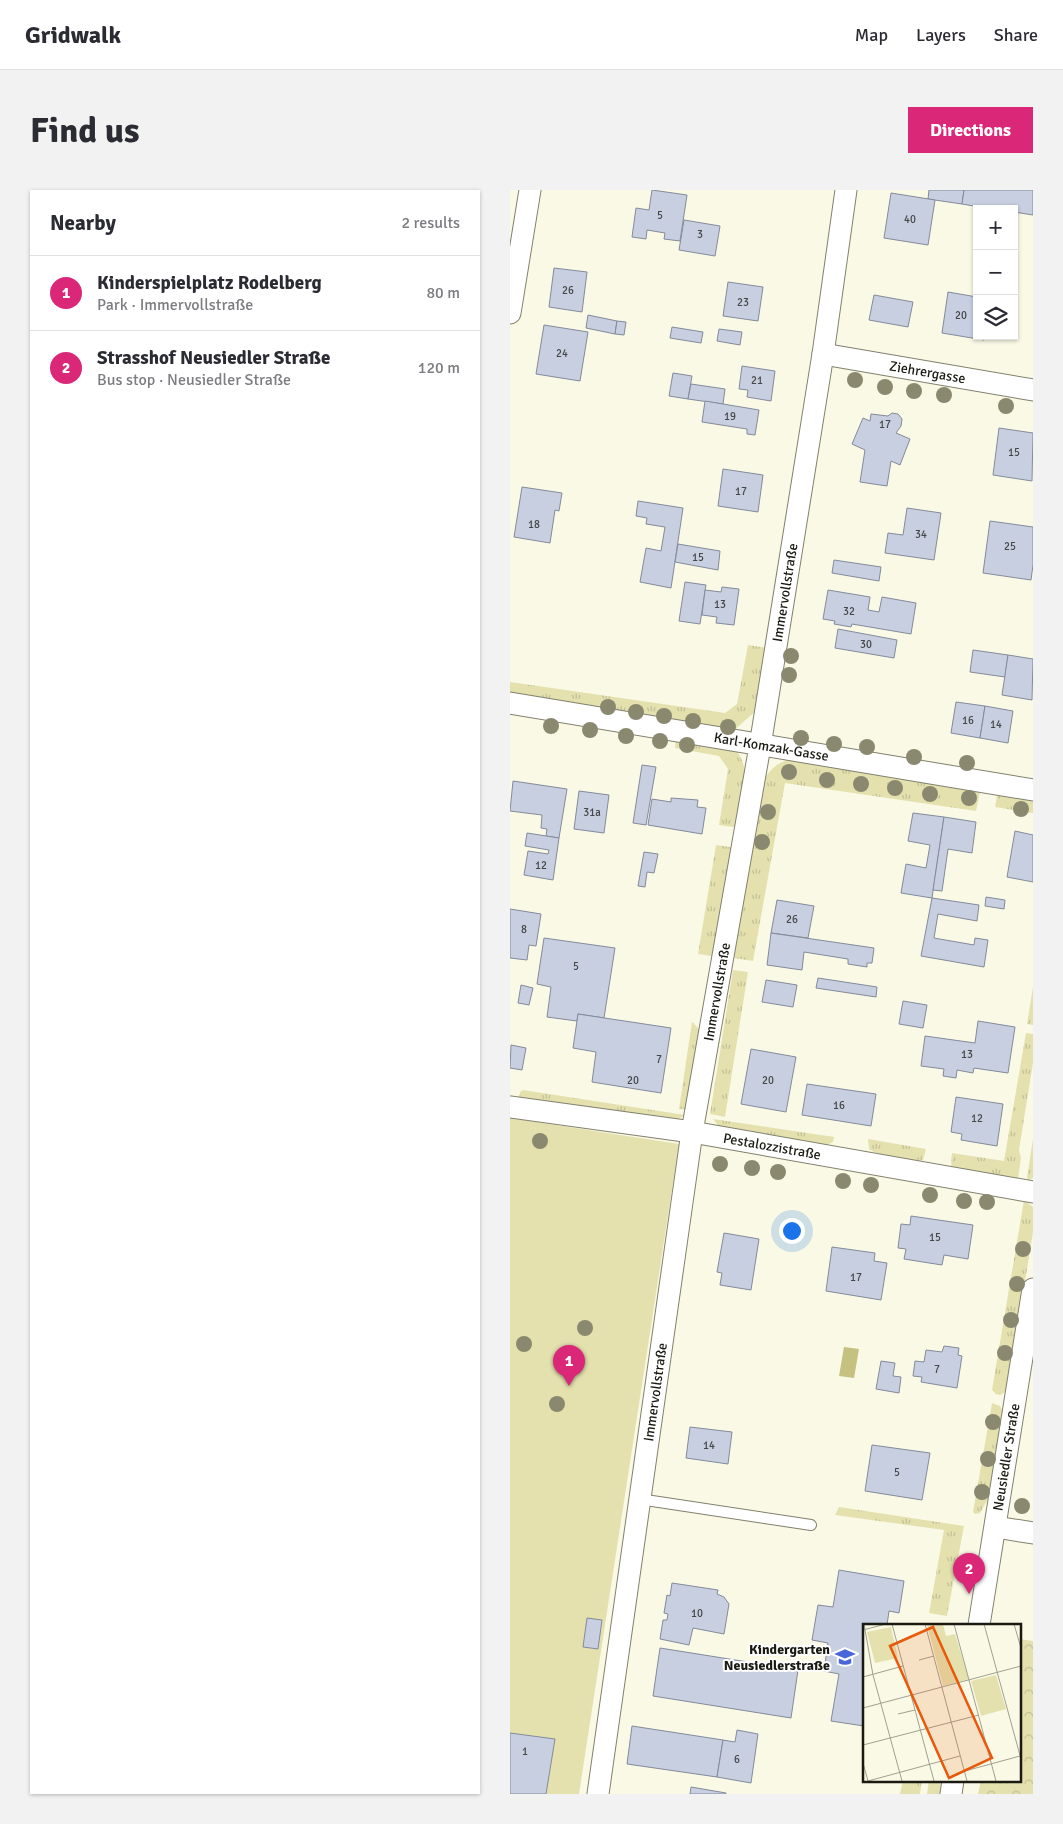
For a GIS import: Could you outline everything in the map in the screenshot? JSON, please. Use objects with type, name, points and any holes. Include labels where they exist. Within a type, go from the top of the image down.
[{"type":"street","points":[[510,313],[530,190]]},
{"type":"street","name":"Immervollstraße","points":[[598,1794],[692,1132],[760,746],[823,354],[846,190]]},
{"type":"street","name":"Ziehrergasse","points":[[823,354],[1033,390]]},
{"type":"street","name":"Karl-Komzak-Gasse","points":[[510,702],[760,746],[1033,790]]},
{"type":"street","name":"Pestalozzistraße","points":[[510,1107],[692,1132],[1033,1192]]},
{"type":"street","name":"Neusiedler Straße","points":[[979,1624],[1033,1289]]},
{"type":"street","points":[[996,1527],[1033,1533]]},
{"type":"lane","points":[[640,1499],[811,1524]]},
{"type":"green space","points":[[748,645],[767,648],[757,710],[733,731],[510,695],[510,682],[725,713],[737,704]]},
{"type":"green space","points":[[676,738],[735,749],[741,757],[745,775],[744,793],[739,822],[733,827],[719,825],[728,769],[719,756],[675,748]]},
{"type":"green space","points":[[791,759],[977,787],[980,792],[976,811],[785,783],[753,961],[734,958],[764,780],[775,766]]},
{"type":"green space","points":[[998,791],[1033,796],[1033,813],[995,807]]},
{"type":"green space","points":[[716,845],[730,847],[735,852],[718,957],[698,954]]},
{"type":"green space","points":[[733,970],[748,972],[725,1117],[710,1114]]},
{"type":"green space","points":[[1033,987],[1033,1025],[1027,1024]]},
{"type":"green space","points":[[692,1022],[701,1031],[689,1110],[679,1109]]},
{"type":"green space","points":[[1026,1033],[1033,1034],[1033,1063],[1019,1150],[1021,1158],[1018,1179],[951,1168],[952,1153],[1004,1161]]},
{"type":"green space","points":[[523,1090],[685,1115],[674,1122],[519,1099],[520,1092]]},
{"type":"green space","points":[[510,1118],[679,1144],[579,1794],[510,1794]]},
{"type":"green space","points":[[713,1119],[834,1137],[833,1142],[821,1148],[721,1129]]},
{"type":"green space","points":[[868,1139],[926,1149],[923,1160],[903,1160],[880,1155],[869,1149]]},
{"type":"green space","points":[[1033,1139],[1033,1178],[1028,1180],[1027,1178]]},
{"type":"green space","points":[[1024,1200],[1033,1207],[1033,1232],[1008,1386],[1004,1393],[1000,1395],[992,1390]]},
{"type":"green space","points":[[992,1403],[1000,1406],[1002,1410],[990,1495],[980,1513],[975,1514],[973,1512]]},
{"type":"green space","points":[[839,1507],[964,1526],[947,1616],[929,1613],[944,1530],[835,1515]]},
{"type":"green space","points":[[1020,1639],[1033,1641],[1033,1794],[978,1794],[981,1782],[1020,1782]]},
{"type":"green space","points":[[903,1782],[922,1782],[920,1794],[900,1794]]},
{"type":"green space","points":[[929,1782],[940,1782],[941,1794],[927,1794]]},
{"type":"shaded area","points":[[844,1347],[859,1349],[854,1378],[839,1376]]},
{"type":"building","points":[[652,190],[687,195],[680,241],[664,239],[665,233],[647,230],[646,239],[632,237],[636,208],[649,210]]},
{"type":"building","points":[[929,190],[964,190],[962,204],[928,199]]},
{"type":"building","points":[[964,190],[1033,190],[1033,215],[1018,213],[1018,205],[973,206],[962,204]]},
{"type":"building","points":[[891,193],[935,200],[928,245],[884,238]]},
{"type":"building","points":[[684,220],[720,226],[715,256],[679,250]]},
{"type":"building","points":[[554,268],[587,272],[582,312],[549,307]]},
{"type":"building","points":[[728,282],[763,287],[758,321],[723,316]]},
{"type":"building","points":[[948,292],[973,296],[973,338],[942,333]]},
{"type":"building","points":[[874,295],[913,302],[908,327],[869,320]]},
{"type":"building","points":[[588,315],[617,321],[615,334],[586,328]]},
{"type":"building","points":[[617,321],[626,322],[624,335],[615,334]]},
{"type":"building","points":[[544,325],[588,332],[580,381],[536,374]]},
{"type":"building","points":[[672,327],[703,332],[701,343],[670,338]]},
{"type":"building","points":[[719,329],[742,332],[740,345],[717,341]]},
{"type":"building","points":[[742,366],[775,371],[771,401],[747,397],[748,390],[739,389]]},
{"type":"building","points":[[673,373],[692,376],[688,399],[669,396]]},
{"type":"building","points":[[691,384],[725,389],[723,404],[688,399]]},
{"type":"building","points":[[705,401],[759,410],[755,435],[747,434],[747,429],[702,422]]},
{"type":"building","points":[[892,413],[898,414],[902,419],[901,426],[896,433],[910,439],[900,465],[891,461],[887,486],[860,482],[865,450],[852,444],[863,418],[870,421],[871,414],[888,416]]},
{"type":"building","points":[[999,428],[1033,433],[1032,481],[993,475]]},
{"type":"building","points":[[723,469],[763,475],[758,512],[718,506]]},
{"type":"building","points":[[522,487],[562,493],[559,511],[555,510],[550,543],[514,537]]},
{"type":"building","points":[[638,501],[683,508],[671,588],[640,582],[646,548],[661,551],[665,527],[646,524],[647,518],[636,516]]},
{"type":"building","points":[[907,508],[941,513],[934,560],[885,553],[888,533],[903,535]]},
{"type":"building","points":[[990,521],[1033,527],[1031,580],[983,573]]},
{"type":"building","points":[[678,544],[720,551],[718,570],[675,562]]},
{"type":"building","points":[[834,560],[881,567],[879,581],[832,573]]},
{"type":"building","points":[[685,582],[706,585],[700,624],[679,621]]},
{"type":"building","points":[[722,587],[739,589],[734,625],[716,623],[717,617],[702,615],[705,590],[721,592]]},
{"type":"building","points":[[828,590],[870,597],[868,610],[879,612],[882,597],[916,603],[911,634],[852,624],[851,627],[834,624],[835,621],[823,619]]},
{"type":"building","points":[[838,629],[897,640],[894,658],[835,648]]},
{"type":"building","points":[[973,650],[1008,655],[1005,677],[970,672]]},
{"type":"building","points":[[1008,655],[1033,659],[1032,700],[1002,695]]},
{"type":"building","points":[[956,702],[985,706],[980,738],[951,733]]},
{"type":"building","points":[[985,706],[1013,711],[1008,743],[980,738]]},
{"type":"building","points":[[642,765],[656,767],[646,825],[633,823]]},
{"type":"building","points":[[513,781],[567,789],[559,838],[546,836],[547,829],[541,828],[542,815],[510,811]]},
{"type":"building","points":[[579,791],[609,795],[604,833],[574,829]]},
{"type":"building","points":[[671,798],[698,800],[697,807],[706,808],[702,834],[648,825],[652,799],[671,802]]},
{"type":"building","points":[[913,813],[944,817],[932,898],[901,893],[906,864],[926,868],[930,845],[908,841]]},
{"type":"building","points":[[944,817],[976,822],[972,853],[948,849],[942,891],[933,890]]},
{"type":"building","points":[[1015,831],[1033,835],[1033,882],[1007,877]]},
{"type":"building","points":[[527,833],[559,838],[553,880],[524,875],[528,851],[548,854],[549,850],[525,846]]},
{"type":"building","points":[[644,852],[658,854],[654,873],[647,872],[645,887],[638,886]]},
{"type":"building","points":[[986,897],[1005,900],[1004,909],[985,906]]},
{"type":"building","points":[[932,898],[979,905],[977,921],[938,914],[934,938],[974,945],[975,938],[988,940],[984,967],[921,956]]},
{"type":"building","points":[[777,900],[814,906],[808,938],[771,933]]},
{"type":"building","points":[[510,909],[541,914],[536,946],[529,945],[527,960],[510,958]]},
{"type":"building","points":[[771,933],[874,948],[872,963],[867,963],[867,967],[848,964],[848,959],[804,952],[802,970],[767,965]]},
{"type":"building","points":[[544,938],[615,948],[604,1018],[578,1014],[577,1021],[547,1017],[551,987],[537,984]]},
{"type":"building","points":[[818,978],[877,987],[876,997],[816,988]]},
{"type":"building","points":[[766,980],[797,985],[793,1007],[762,1002]]},
{"type":"building","points":[[521,985],[533,988],[529,1005],[518,1003]]},
{"type":"building","points":[[903,1001],[927,1005],[923,1028],[899,1024]]},
{"type":"building","points":[[578,1014],[671,1028],[661,1093],[592,1082],[596,1052],[573,1048]]},
{"type":"building","points":[[978,1021],[1015,1027],[1008,1073],[974,1068],[973,1073],[957,1070],[956,1078],[943,1076],[944,1069],[921,1066],[925,1036],[975,1043]]},
{"type":"building","points":[[511,1045],[526,1048],[522,1070],[510,1068]]},
{"type":"building","points":[[751,1049],[796,1057],[786,1112],[741,1104]]},
{"type":"building","points":[[807,1084],[876,1094],[871,1126],[802,1115]]},
{"type":"building","points":[[956,1097],[1003,1104],[997,1146],[961,1140],[962,1134],[951,1132]]},
{"type":"building","points":[[911,1216],[973,1225],[968,1259],[944,1255],[942,1265],[904,1259],[906,1249],[898,1248],[901,1224],[910,1225]]},
{"type":"building","points":[[724,1233],[759,1239],[751,1290],[720,1285],[722,1273],[717,1272]]},
{"type":"building","points":[[832,1247],[875,1253],[874,1261],[887,1263],[881,1300],[826,1291]]},
{"type":"building","points":[[944,1346],[959,1348],[958,1355],[962,1356],[957,1388],[921,1382],[922,1377],[913,1376],[915,1361],[924,1362],[926,1350],[942,1352]]},
{"type":"building","points":[[881,1361],[895,1363],[893,1376],[901,1377],[899,1393],[876,1389]]},
{"type":"building","points":[[690,1427],[732,1432],[728,1464],[686,1458]]},
{"type":"building","points":[[872,1445],[930,1453],[922,1500],[865,1491]]},
{"type":"building","name":"Kindergarten Neusiedlerstraße","points":[[839,1570],[904,1581],[899,1613],[889,1611],[887,1624],[863,1624],[863,1726],[831,1721],[839,1674],[824,1671],[828,1643],[812,1640],[818,1605],[833,1607]]},
{"type":"building","points":[[672,1583],[718,1590],[717,1594],[724,1597],[729,1604],[724,1634],[693,1628],[689,1645],[660,1639],[663,1620],[667,1620],[668,1614],[664,1613],[667,1595],[670,1596]]},
{"type":"building","points":[[587,1618],[602,1620],[598,1649],[583,1647]]},
{"type":"building","points":[[660,1648],[798,1670],[791,1718],[653,1696]]},
{"type":"building","points":[[632,1726],[723,1740],[717,1777],[627,1764]]},
{"type":"building","points":[[737,1730],[758,1734],[751,1783],[717,1777],[723,1740],[735,1742]]},
{"type":"building","points":[[510,1733],[555,1739],[546,1794],[510,1794]]},
{"type":"building","points":[[691,1787],[726,1793],[726,1794],[690,1794]]},
{"type":"place","name":"Kinderspielplatz Rodelberg","points":[[569,1386]]},
{"type":"place","name":"Strasshof Neusiedler Straße","points":[[969,1594]]},
{"type":"place","name":"Kindergarten Neusiedlerstraße","points":[[845,1657]]}]
